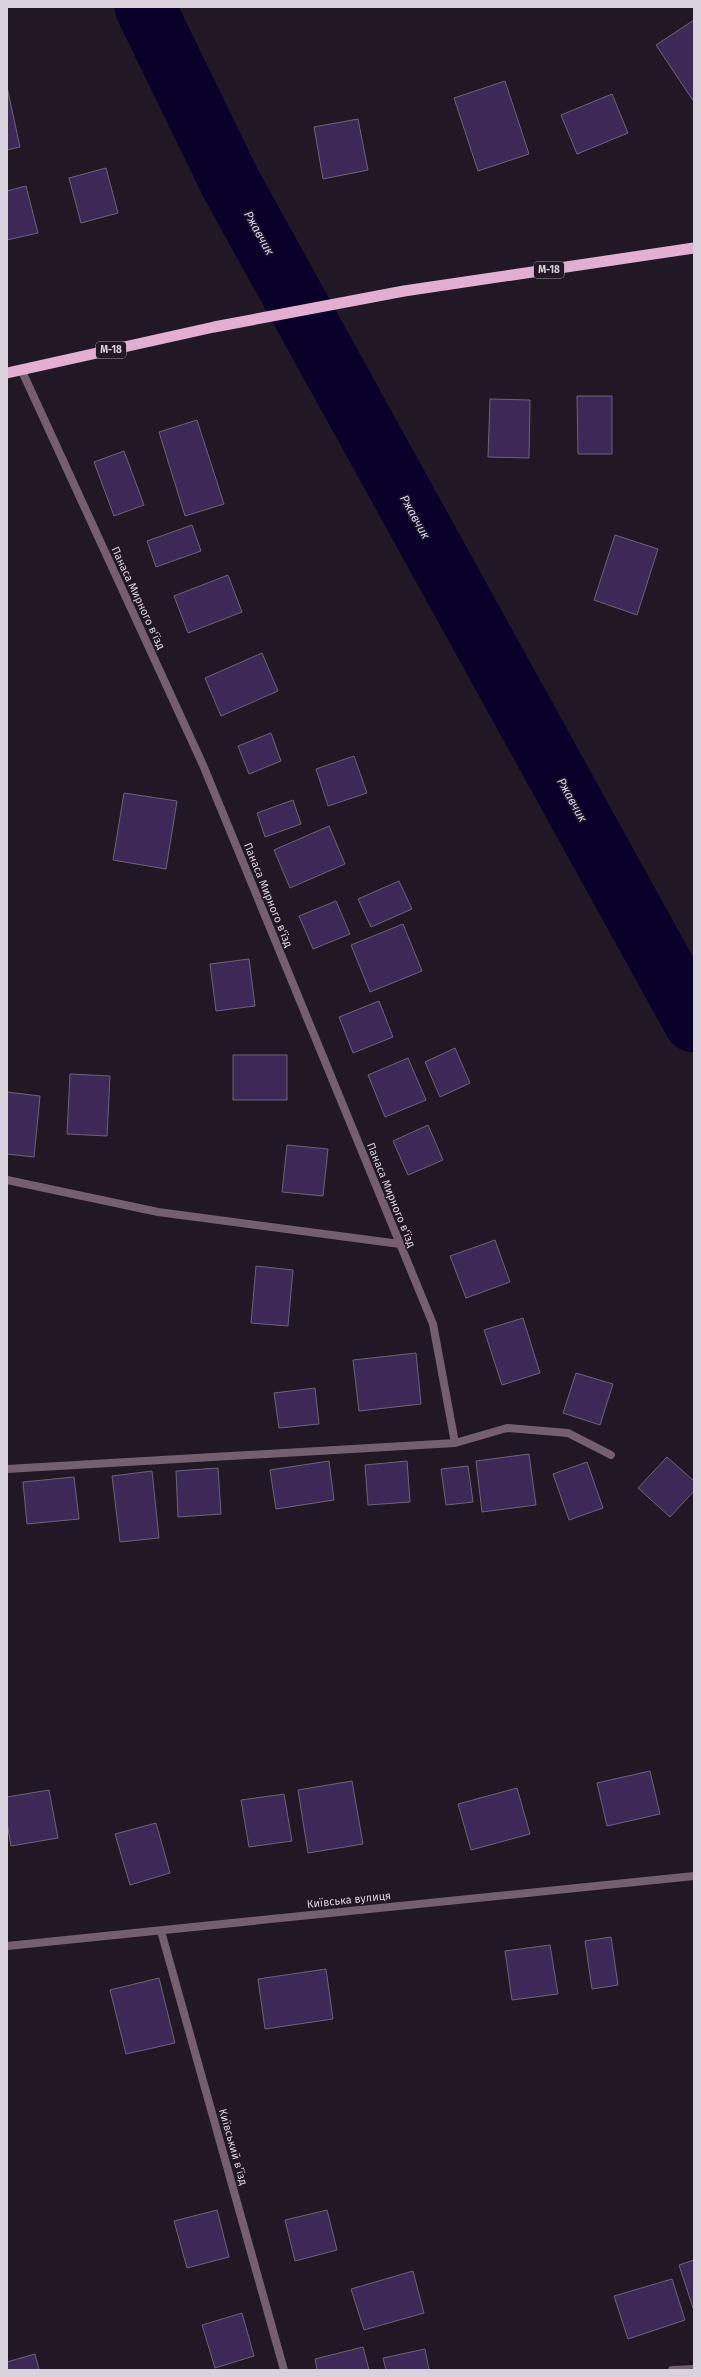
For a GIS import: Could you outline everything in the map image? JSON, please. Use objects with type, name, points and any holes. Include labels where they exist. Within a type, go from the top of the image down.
[{"type":"highway","name":"М-18","points":[[7,373],[214,327],[404,291],[694,248]]},
{"type":"street","name":"Панаса Мирного в'їзд","points":[[21,369],[203,766],[433,1324],[455,1443]]},
{"type":"street","points":[[7,1180],[158,1212],[400,1244]]},
{"type":"street","points":[[7,1469],[455,1443],[507,1428],[568,1433],[611,1455]]},
{"type":"street","name":"Київська вулиця","points":[[7,1946],[694,1876]]},
{"type":"street","name":"Київський в’їзд","points":[[161,1931],[284,2370]]},
{"type":"street","points":[[672,2370],[694,2369]]},
{"type":"building","points":[[694,20],[694,102],[656,45]]},
{"type":"building","points":[[505,81],[529,154],[478,171],[454,98]]},
{"type":"building","points":[[7,87],[20,147],[7,150]]},
{"type":"building","points":[[612,94],[628,133],[577,154],[561,115]]},
{"type":"building","points":[[358,119],[368,170],[323,179],[314,127]]},
{"type":"building","points":[[106,168],[118,213],[81,223],[69,178]]},
{"type":"building","points":[[26,186],[38,233],[7,240],[7,191]]},
{"type":"building","points":[[577,396],[612,396],[612,454],[578,454]]},
{"type":"building","points":[[490,399],[530,400],[529,458],[488,457]]},
{"type":"building","points":[[197,420],[224,504],[185,516],[159,432]]},
{"type":"building","points":[[124,451],[144,505],[114,516],[94,462]]},
{"type":"building","points":[[192,525],[201,551],[156,567],[147,541]]},
{"type":"building","points":[[615,535],[658,549],[637,615],[594,600]]},
{"type":"building","points":[[228,575],[242,612],[188,633],[174,596]]},
{"type":"building","points":[[262,653],[278,691],[221,716],[205,678]]},
{"type":"building","points":[[271,733],[281,761],[249,774],[238,746]]},
{"type":"building","points":[[354,756],[367,793],[328,806],[316,769]]},
{"type":"building","points":[[124,793],[177,801],[166,869],[113,860]]},
{"type":"building","points":[[293,800],[301,824],[265,837],[257,813]]},
{"type":"building","points":[[329,826],[345,864],[290,888],[274,850]]},
{"type":"building","points":[[399,881],[412,909],[371,927],[358,899]]},
{"type":"building","points":[[336,901],[350,934],[313,949],[299,916]]},
{"type":"building","points":[[403,924],[422,971],[370,992],[351,945]]},
{"type":"building","points":[[249,959],[255,1006],[216,1011],[210,964]]},
{"type":"building","points":[[379,1001],[393,1037],[353,1053],[339,1017]]},
{"type":"building","points":[[455,1048],[470,1083],[440,1097],[425,1062]]},
{"type":"building","points":[[233,1055],[287,1055],[287,1100],[233,1100]]},
{"type":"building","points":[[408,1058],[426,1100],[385,1117],[368,1075]]},
{"type":"building","points":[[70,1074],[110,1076],[107,1136],[67,1134]]},
{"type":"building","points":[[7,1092],[40,1096],[34,1157],[7,1154]]},
{"type":"building","points":[[428,1125],[443,1160],[408,1175],[393,1141]]},
{"type":"building","points":[[287,1145],[328,1149],[323,1196],[282,1192]]},
{"type":"building","points":[[495,1240],[510,1282],[466,1298],[450,1256]]},
{"type":"building","points":[[256,1266],[293,1270],[288,1326],[251,1323]]},
{"type":"building","points":[[523,1318],[540,1373],[502,1385],[484,1330]]},
{"type":"building","points":[[416,1353],[421,1404],[359,1411],[353,1360]]},
{"type":"building","points":[[576,1373],[613,1384],[600,1425],[563,1413]]},
{"type":"building","points":[[315,1388],[319,1424],[279,1428],[274,1393]]},
{"type":"building","points":[[529,1454],[536,1505],[482,1512],[476,1461]]},
{"type":"building","points":[[667,1457],[694,1481],[694,1491],[670,1517],[638,1488]]},
{"type":"building","points":[[329,1461],[334,1500],[276,1509],[270,1470]]},
{"type":"building","points":[[407,1461],[410,1502],[368,1505],[365,1465]]},
{"type":"building","points":[[587,1462],[603,1508],[569,1520],[553,1474]]},
{"type":"building","points":[[468,1466],[473,1502],[446,1505],[441,1469]]},
{"type":"building","points":[[218,1468],[221,1514],[178,1517],[176,1471]]},
{"type":"building","points":[[152,1471],[159,1538],[120,1542],[112,1476]]},
{"type":"building","points":[[74,1477],[79,1519],[27,1524],[23,1482]]},
{"type":"building","points":[[650,1771],[660,1814],[607,1826],[597,1783]]},
{"type":"building","points":[[352,1781],[363,1844],[308,1853],[298,1790]]},
{"type":"building","points":[[517,1788],[530,1834],[471,1850],[458,1804]]},
{"type":"building","points":[[49,1790],[58,1838],[11,1846],[7,1823],[7,1797]]},
{"type":"building","points":[[284,1794],[292,1841],[249,1847],[241,1800]]},
{"type":"building","points":[[156,1823],[170,1873],[130,1885],[115,1834]]},
{"type":"building","points":[[611,1937],[618,1985],[592,1989],[585,1941]]},
{"type":"building","points":[[550,1945],[558,1994],[512,2000],[505,1951]]},
{"type":"building","points":[[326,1969],[333,2019],[265,2029],[258,1979]]},
{"type":"building","points":[[159,1978],[175,2043],[126,2054],[110,1990]]},
{"type":"building","points":[[217,2210],[229,2257],[187,2268],[174,2221]]},
{"type":"building","points":[[327,2210],[337,2250],[295,2261],[285,2220]]},
{"type":"building","points":[[694,2260],[694,2311],[679,2265]]},
{"type":"building","points":[[413,2271],[424,2313],[364,2330],[351,2289]]},
{"type":"building","points":[[672,2279],[685,2320],[628,2339],[614,2296]]},
{"type":"building","points":[[242,2313],[254,2356],[215,2368],[202,2325]]},
{"type":"building","points":[[363,2347],[369,2370],[317,2370],[315,2359]]},
{"type":"building","points":[[425,2349],[429,2370],[386,2370],[383,2358]]},
{"type":"building","points":[[35,2354],[39,2370],[7,2370],[7,2362]]},
{"type":"waterway","name":"Ржавчик","points":[[145,7],[230,182],[694,1022]]}]
